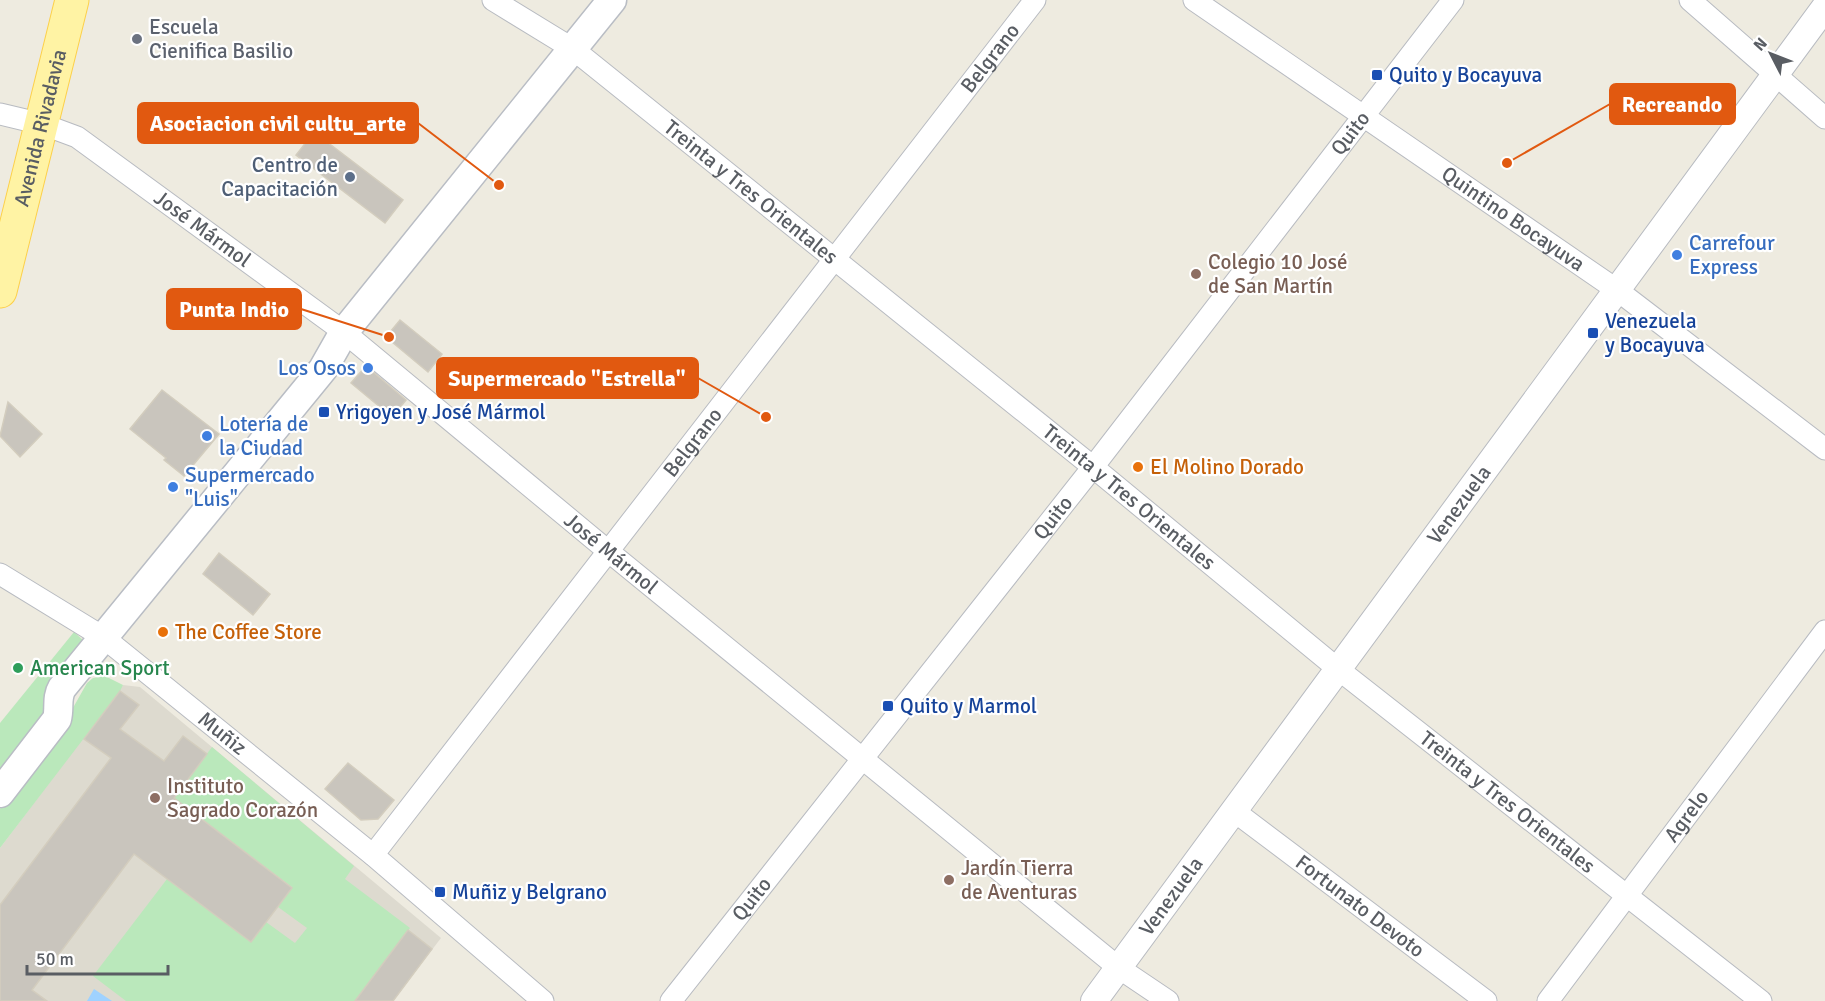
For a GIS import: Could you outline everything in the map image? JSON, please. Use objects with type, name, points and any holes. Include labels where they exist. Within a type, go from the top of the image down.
[{"type":"main road","name":"Avenida Rivadavia","points":[[0,291],[72,0]]},
{"type":"main road","points":[[0,793],[57,719],[57,699],[62,688],[322,369],[344,332],[612,0]]},
{"type":"street","name":"Treinta y Tres Orientales","points":[[494,0],[573,49],[1093,466],[1338,669],[1761,1001]]},
{"type":"street","name":"Belgrano","points":[[373,855],[1035,0]]},
{"type":"street","name":"Quintino Bocayuva","points":[[1194,0],[1617,290],[1825,449]]},
{"type":"street","name":"Quito","points":[[671,1001],[1093,466],[1453,0]]},
{"type":"street","points":[[1690,0],[1825,118]]},
{"type":"street","name":"Venezuela","points":[[1094,1001],[1825,8]]},
{"type":"street","name":"José Mármol","points":[[0,114],[42,124],[77,137],[344,332],[861,759],[1119,968],[1168,1001]]},
{"type":"street","name":"Muñiz","points":[[0,574],[104,637],[373,855],[543,1001]]},
{"type":"street","name":"Agrelo","points":[[1548,1001],[1825,631]]},
{"type":"street","name":"Fortunato Devoto","points":[[1234,811],[1486,1001]]},
{"type":"shaded area","name":"Instituto Sagrado Corazón","points":[[123,685],[140,687],[441,938],[393,1001],[0,1001],[0,848]]},
{"type":"green space","points":[[74,632],[84,641],[50,705],[0,773],[0,723]]},
{"type":"green space","points":[[105,676],[123,685],[120,691],[0,848],[0,809],[65,722],[87,683],[93,678]]},
{"type":"green space","points":[[212,747],[354,866],[345,879],[410,928],[355,1001],[126,1001],[93,976],[167,879],[251,942],[266,922],[295,943],[307,928],[278,907],[292,887],[163,790],[184,784]]},
{"type":"water","points":[[94,989],[112,1001],[87,1001]]},
{"type":"building","name":"Centro de Capacitación","points":[[314,132],[403,200],[385,223],[296,155]]},
{"type":"building","points":[[400,320],[442,354],[428,372],[386,337]]},
{"type":"building","points":[[366,366],[406,400],[392,417],[351,383]]},
{"type":"building","points":[[162,390],[219,434],[184,476],[130,429]]},
{"type":"building","points":[[8,402],[42,434],[20,457],[0,436]]},
{"type":"building","points":[[219,553],[270,594],[253,615],[203,574]]},
{"type":"building","points":[[120,691],[139,705],[120,729],[164,761],[183,736],[207,754],[174,798],[292,888],[251,942],[134,854],[32,990],[47,1001],[0,1001],[0,905],[111,758],[84,739]]},
{"type":"building","points":[[348,763],[394,800],[378,819],[361,820],[325,789]]},
{"type":"building","points":[[408,930],[432,949],[393,1001],[355,1001]]},
{"type":"place","name":"Escuela Cienifica Basilio","points":[[137,39]]},
{"type":"place","name":"Quito y Bocayuva","points":[[1377,75]]},
{"type":"place","name":"Recreando","points":[[1507,163]]},
{"type":"place","name":"Centro de Capacitación","points":[[350,177]]},
{"type":"place","name":"Asociacion civil cultu_arte","points":[[499,185]]},
{"type":"place","name":"Carrefour Express","points":[[1677,255]]},
{"type":"place","name":"Colegio 10 José de San Martín","points":[[1196,274]]},
{"type":"place","name":"Venezuela y Bocayuva","points":[[1593,333]]},
{"type":"place","name":"Punta Indio","points":[[389,337]]},
{"type":"place","name":"Los Osos","points":[[368,368]]},
{"type":"place","name":"Yrigoyen y José Mármol","points":[[324,412]]},
{"type":"place","name":"Supermercado \"Estrella\"","points":[[766,417]]},
{"type":"place","name":"Lotería de la Ciudad","points":[[207,436]]},
{"type":"place","name":"El Molino Dorado","points":[[1138,467]]},
{"type":"place","name":"Supermercado \"Luis\"","points":[[173,487]]},
{"type":"place","name":"The Coffee Store","points":[[163,632]]},
{"type":"place","name":"American Sport","points":[[18,668]]},
{"type":"place","name":"Quito y Marmol","points":[[888,706]]},
{"type":"place","name":"Instituto Sagrado Corazón","points":[[155,798]]},
{"type":"place","name":"Jardín Tierra de Aventuras","points":[[949,880]]},
{"type":"place","name":"Muñiz y Belgrano","points":[[440,892]]}]
